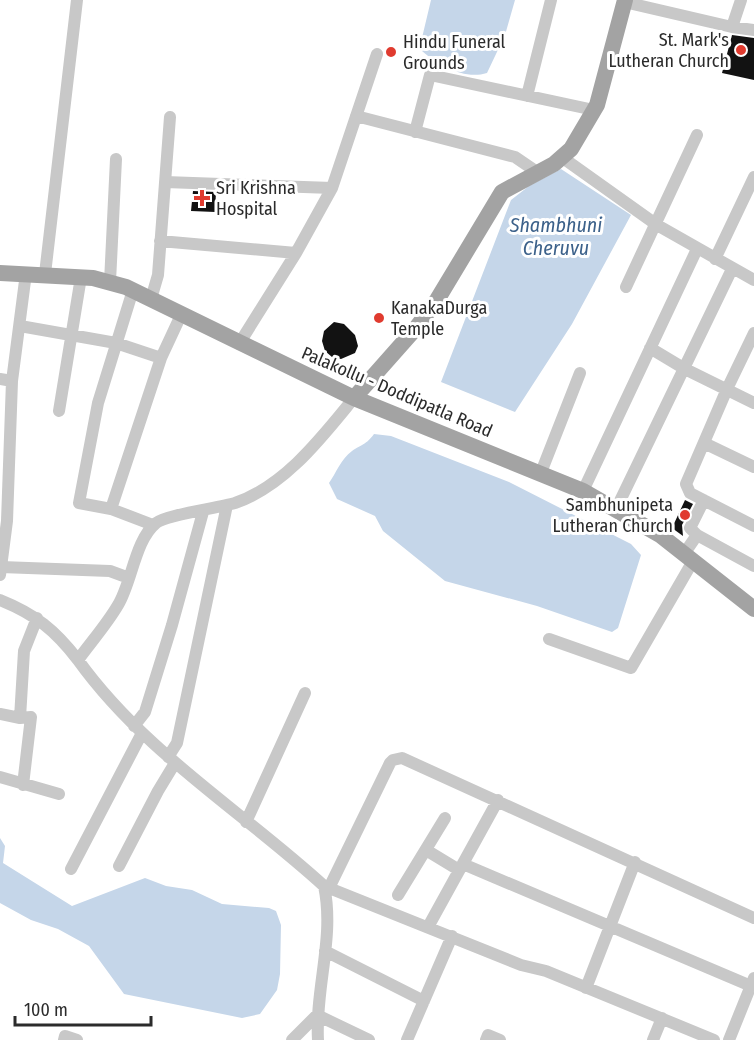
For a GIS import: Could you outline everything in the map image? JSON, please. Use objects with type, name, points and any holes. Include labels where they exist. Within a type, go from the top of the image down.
[{"type":"main road","points":[[354,398],[416,328],[437,300],[502,192],[563,158],[594,110],[605,81],[625,1]]},
{"type":"main road","name":"Palakollu - Doddipatla Road","points":[[0,273],[81,277],[110,282],[133,290],[239,344],[354,398],[480,447],[540,475],[583,491],[660,535],[754,609]]},
{"type":"street","points":[[45,274],[77,0]]},
{"type":"street","points":[[527,96],[550,0]]},
{"type":"street","points":[[732,27],[741,0]]},
{"type":"street","points":[[625,1],[732,27],[754,30]]},
{"type":"street","points":[[239,344],[296,253],[332,188],[377,54]]},
{"type":"street","points":[[415,132],[430,75],[594,110]]},
{"type":"street","points":[[356,116],[515,157],[537,172]]},
{"type":"street","points":[[151,299],[158,275],[170,117]]},
{"type":"street","points":[[626,287],[657,225],[697,135]]},
{"type":"street","points":[[563,158],[657,225],[754,280]]},
{"type":"street","points":[[110,282],[117,159]]},
{"type":"street","points":[[715,259],[754,177]]},
{"type":"street","points":[[165,182],[332,188]]},
{"type":"street","points":[[160,241],[296,253]]},
{"type":"street","points":[[583,491],[697,249]]},
{"type":"street","points":[[616,509],[686,369],[732,269]]},
{"type":"street","points":[[26,273],[20,326],[6,380],[1,571],[110,571],[129,578]]},
{"type":"street","points":[[59,411],[81,277]]},
{"type":"street","points":[[133,290],[98,403],[79,502],[111,509],[153,525]]},
{"type":"street","points":[[111,509],[161,358],[181,315]]},
{"type":"street","points":[[20,326],[116,344],[161,358]]},
{"type":"street","points":[[754,333],[727,389],[687,484],[690,493],[754,526]]},
{"type":"street","points":[[650,348],[754,403]]},
{"type":"street","points":[[540,475],[580,373]]},
{"type":"street","points":[[78,660],[120,604],[153,525],[161,519],[202,512],[238,502],[274,482],[316,444],[354,398]]},
{"type":"street","points":[[704,443],[754,467]]},
{"type":"street","points":[[704,500],[690,528],[697,535],[754,566]]},
{"type":"street","points":[[119,866],[172,760],[227,505]]},
{"type":"street","points":[[71,869],[145,712],[176,614],[202,512]]},
{"type":"street","points":[[549,639],[631,668],[697,535]]},
{"type":"street","points":[[0,600],[28,611],[37,618],[78,660],[109,700],[138,729],[246,822],[327,887],[520,965],[546,971],[714,1040]]},
{"type":"street","points":[[20,718],[24,651],[37,618]]},
{"type":"street","points":[[246,822],[305,693]]},
{"type":"street","points":[[0,714],[20,718],[31,717],[23,785]]},
{"type":"street","points":[[318,1040],[317,1015],[328,922],[327,887],[393,760],[402,758],[498,800],[754,918]]},
{"type":"street","points":[[0,777],[59,794]]},
{"type":"street","points":[[428,927],[498,800]]},
{"type":"street","points":[[398,895],[445,818]]},
{"type":"street","points":[[426,850],[461,867],[608,927],[753,982],[729,1040]]},
{"type":"street","points":[[586,988],[635,862]]},
{"type":"street","points":[[407,1040],[452,936]]},
{"type":"street","points":[[325,951],[424,1001]]},
{"type":"street","points":[[292,1040],[317,1015]]},
{"type":"street","points":[[317,1015],[369,1040]]},
{"type":"street","points":[[653,1040],[662,1018]]},
{"type":"street","points":[[486,1040],[488,1035],[500,1040]]},
{"type":"street","points":[[64,1040],[65,1036],[77,1040]]},
{"type":"water","points":[[431,0],[515,0],[505,35],[487,73],[470,75],[461,73],[436,62],[422,51],[421,42]]},
{"type":"water","name":"Shambhuni Cheruvu","points":[[561,169],[631,215],[572,324],[515,412],[441,382],[511,200],[529,186]]},
{"type":"water","points":[[374,434],[391,436],[509,482],[631,544],[641,555],[618,628],[612,632],[537,606],[445,581],[383,531],[375,516],[337,499],[329,483],[348,454]]},
{"type":"water","points":[[0,838],[5,846],[3,863],[72,906],[145,878],[166,886],[192,890],[222,904],[269,908],[276,911],[281,925],[280,974],[277,990],[260,1014],[242,1018],[124,994],[89,946],[58,929],[31,920],[0,903]]},
{"type":"building","name":"St. Mark's Lutheran Church","points":[[732,35],[754,38],[754,80],[722,73]]},
{"type":"building","points":[[193,191],[216,192],[215,212],[191,211]]},
{"type":"building","points":[[334,322],[344,324],[355,335],[358,346],[355,353],[341,359],[332,357],[325,351],[322,341],[324,331]]},
{"type":"building","points":[[685,500],[693,504],[682,525],[683,536],[672,528]]},
{"type":"place","name":"St. Mark's Lutheran Church","points":[[741,50]]},
{"type":"place","name":"Hindu Funeral Grounds","points":[[391,52]]},
{"type":"place","name":"Sri Krishna Hospital","points":[[202,198]]},
{"type":"place","name":"KanakaDurga Temple","points":[[379,318]]},
{"type":"place","name":"Sambhunipeta Lutheran Church","points":[[685,515]]}]
